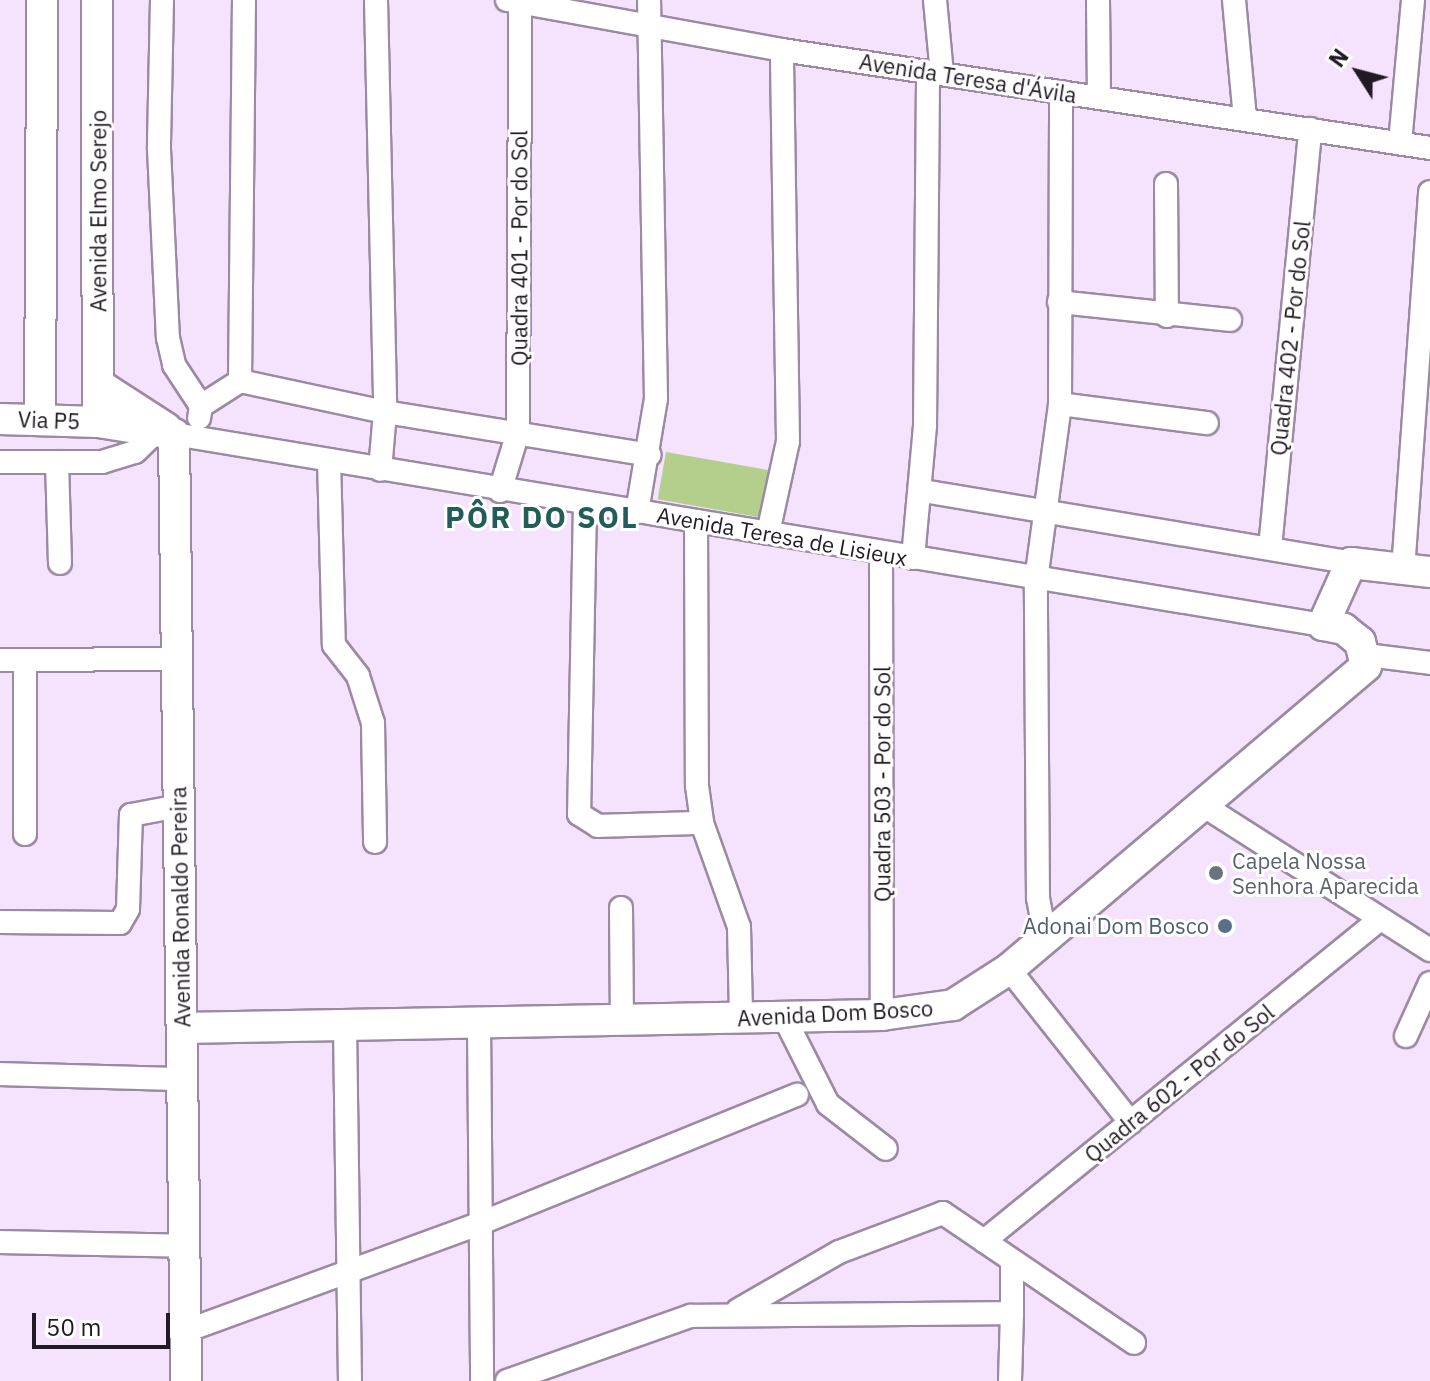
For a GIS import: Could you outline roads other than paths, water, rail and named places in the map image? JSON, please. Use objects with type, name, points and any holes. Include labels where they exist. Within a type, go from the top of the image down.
[{"type":"street","points":[[40,419],[42,0]]},
{"type":"street","name":"Avenida Elmo Serejo","points":[[97,0],[98,422]]},
{"type":"street","points":[[162,0],[159,149],[168,338],[174,365],[201,406]]},
{"type":"street","points":[[240,381],[244,0]]},
{"type":"street","points":[[376,0],[385,412],[380,470]]},
{"type":"street","points":[[637,512],[650,455],[656,399],[649,0]]},
{"type":"street","points":[[913,558],[923,491],[935,0]]},
{"type":"street","points":[[1098,0],[1099,98]]},
{"type":"street","points":[[1234,0],[1245,119]]},
{"type":"street","points":[[1400,143],[1413,0]]},
{"type":"street","name":"Avenida Teresa d'Ávila","points":[[513,1],[557,4],[649,27],[782,50],[1430,148]]},
{"type":"street","name":"Quadra 401 - Por do Sol","points":[[500,491],[518,432],[513,1]]},
{"type":"street","points":[[768,533],[785,464],[789,418],[782,50]]},
{"type":"street","points":[[1046,940],[1038,898],[1036,580],[1049,508],[1060,404],[1061,92]]},
{"type":"street","name":"Quadra 402 - Por do Sol","points":[[1270,548],[1310,129]]},
{"type":"street","points":[[1166,184],[1167,316]]},
{"type":"street","points":[[923,491],[1049,508],[1351,563],[1417,571],[1430,192]]},
{"type":"street","points":[[1059,302],[1167,316],[1230,320]]},
{"type":"street","points":[[0,462],[102,462],[135,452],[176,434],[201,406],[240,381],[385,412],[650,455]]},
{"type":"street","points":[[98,384],[176,434]]},
{"type":"street","points":[[1060,404],[1207,423]]},
{"type":"street","name":"Via P5","points":[[0,419],[98,422],[176,434]]},
{"type":"street","name":"Avenida Teresa de Lisieux","points":[[176,434],[500,491],[1323,625],[1344,629],[1366,660]]},
{"type":"street","name":"Avenida Ronaldo Pereira","points":[[176,434],[186,1381]]},
{"type":"street","points":[[329,460],[334,645],[358,676],[373,723],[375,842]]},
{"type":"street","points":[[57,462],[60,563]]},
{"type":"street","points":[[585,504],[577,806],[582,819],[598,826],[702,823]]},
{"type":"street","points":[[696,521],[697,786],[702,823],[739,927],[741,1018]]},
{"type":"street","name":"Quadra 503 - Por do Sol","points":[[881,552],[882,1015]]},
{"type":"street","points":[[1323,625],[1351,563]]},
{"type":"street","points":[[0,660],[177,659]]},
{"type":"street","points":[[25,660],[25,834]]},
{"type":"street","points":[[1366,660],[1430,663]]},
{"type":"street","name":"Avenida Dom Bosco","points":[[182,1028],[882,1015],[953,1005],[1009,969],[1046,940],[1204,806],[1366,660]]},
{"type":"street","points":[[0,922],[120,923],[128,909],[131,815],[179,806]]},
{"type":"street","points":[[1204,806],[1430,950]]},
{"type":"street","points":[[621,908],[622,1020]]},
{"type":"street","name":"Quadra 602 - Por do Sol","points":[[984,1241],[1374,924]]},
{"type":"street","points":[[1009,969],[1131,1123]]},
{"type":"street","points":[[1406,1036],[1430,983]]},
{"type":"street","points":[[784,1017],[828,1104],[886,1149]]},
{"type":"street","points":[[479,1023],[482,1381]]},
{"type":"street","points":[[345,1025],[350,1381]]},
{"type":"street","points":[[0,1074],[182,1079]]},
{"type":"street","points":[[186,1331],[481,1223],[797,1095]]},
{"type":"street","points":[[733,1312],[839,1252],[937,1214],[953,1217],[1012,1261],[1134,1343]]},
{"type":"street","points":[[0,1242],[185,1246]]},
{"type":"street","points":[[1010,1381],[1012,1261]]},
{"type":"street","points":[[507,1381],[658,1324],[733,1312],[1012,1313]]},
{"type":"place","name":"Capela Nossa Senhora Aparecida","points":[[1216,873]]},
{"type":"place","name":"Adonai Dom Bosco","points":[[1225,926]]},
{"type":"district","name":"PÔR DO SOL","points":[[542,517]]}]
